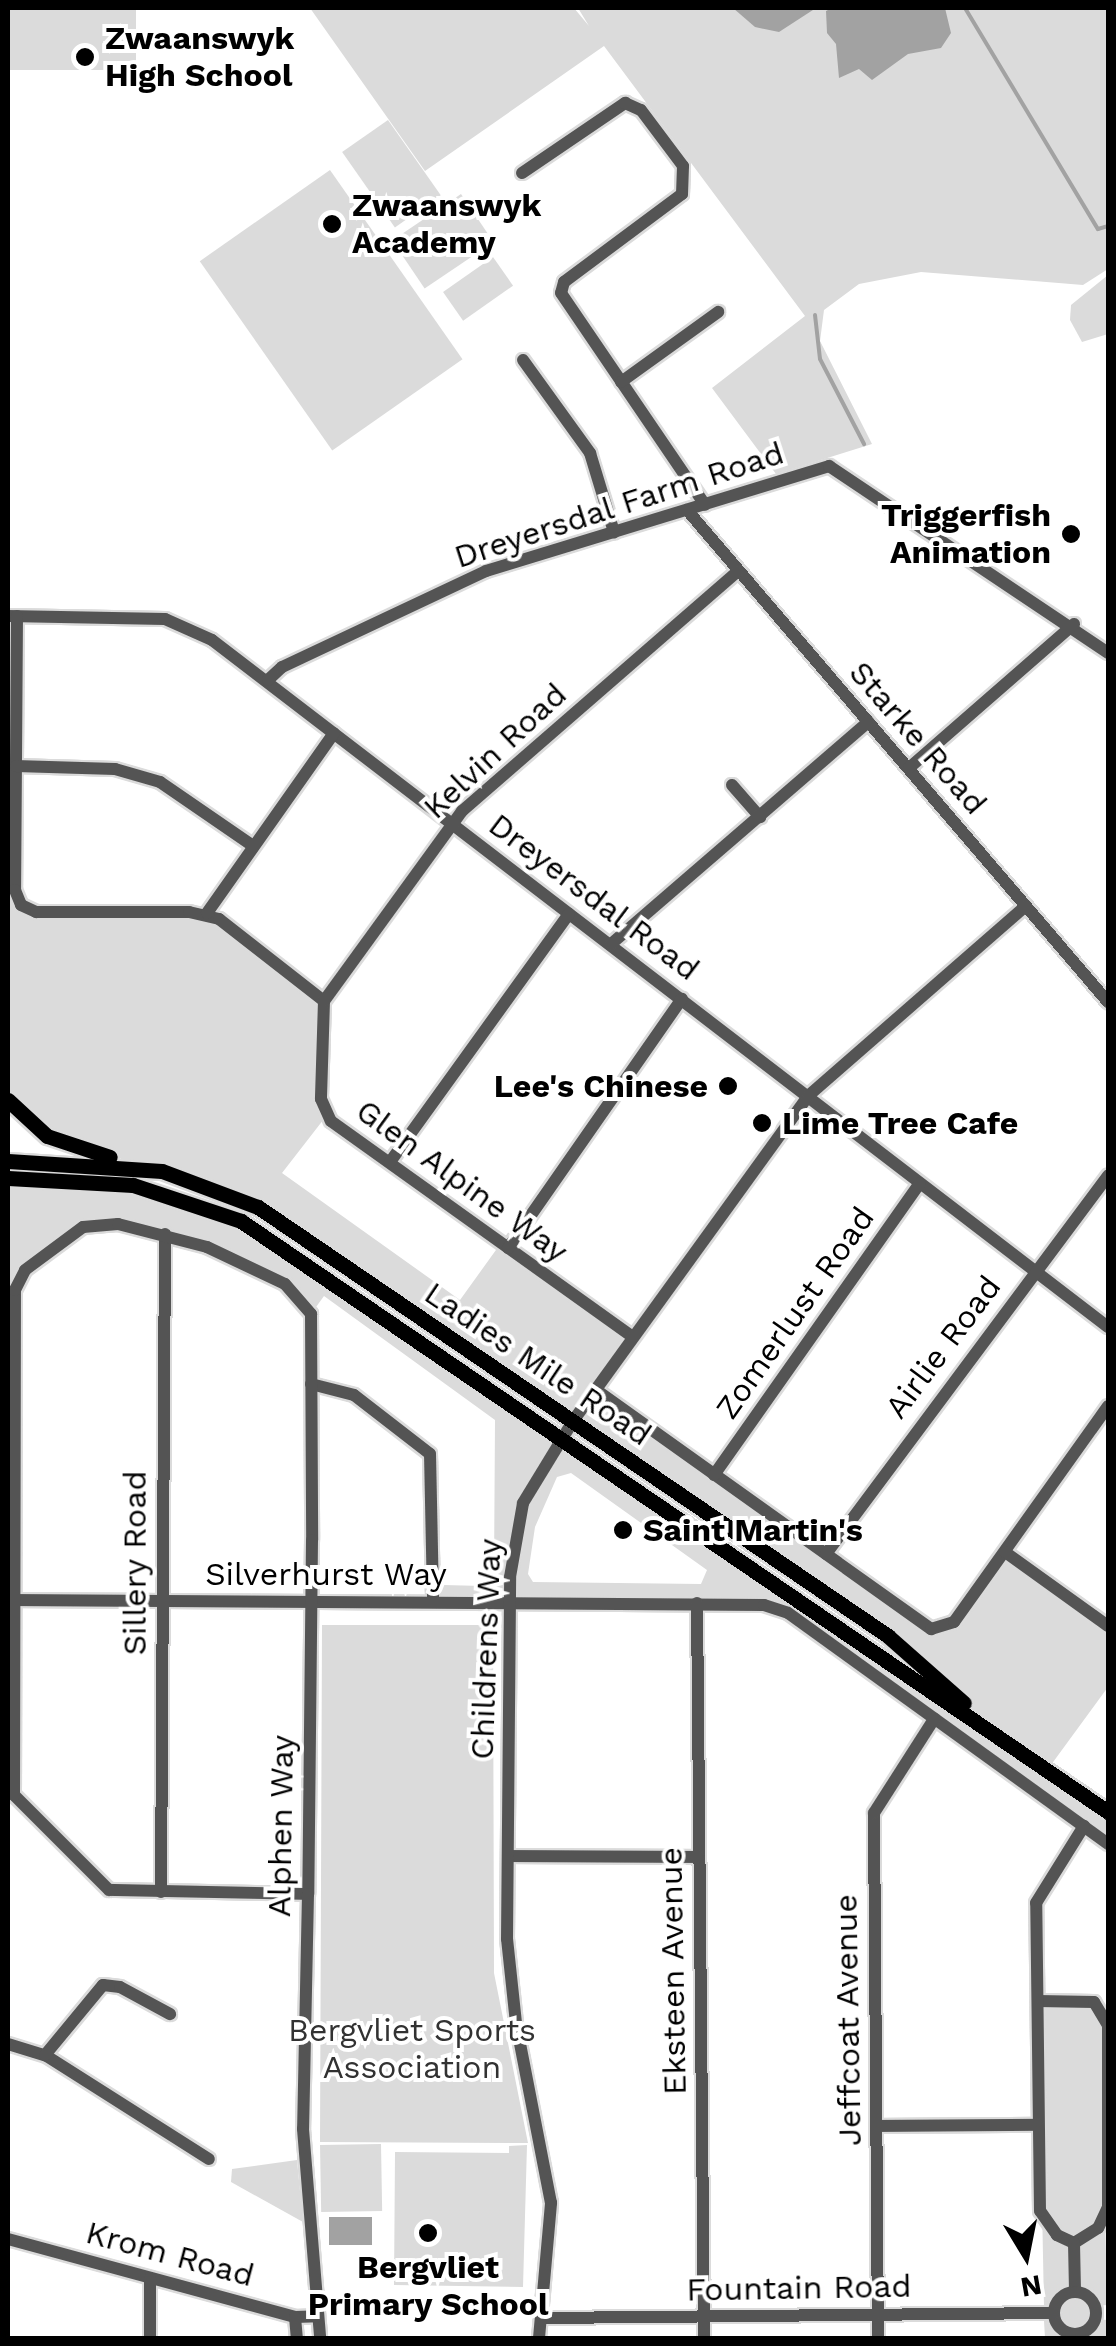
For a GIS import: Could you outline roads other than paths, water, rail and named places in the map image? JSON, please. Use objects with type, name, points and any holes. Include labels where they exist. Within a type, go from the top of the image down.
[{"type":"main road","points":[[8,1100],[47,1136],[162,1171]]},
{"type":"main road","name":"Ladies Mile Road","points":[[8,1161],[162,1171],[217,1188],[281,1222],[888,1636],[988,1727]]},
{"type":"main road","name":"Ladies Mile Road","points":[[8,1178],[133,1185],[221,1211],[563,1436],[1108,1812]]},
{"type":"street","points":[[522,173],[625,104],[641,110],[686,174],[677,198],[562,287],[564,302],[705,505]]},
{"type":"street","points":[[621,382],[718,312]]},
{"type":"street","points":[[523,360],[590,454],[614,532]]},
{"type":"street","name":"Dreyersdal Farm Road","points":[[268,680],[282,666],[486,571],[830,466],[1074,624]]},
{"type":"street","name":"Starke Road","points":[[687,510],[1108,1002]]},
{"type":"street","name":"Kelvin Road","points":[[324,1001],[452,823],[737,572]]},
{"type":"street","points":[[12,616],[15,890],[21,906],[36,912],[207,913],[324,1001]]},
{"type":"street","name":"Dreyersdal Road","points":[[12,616],[164,619],[212,640],[1108,1327]]},
{"type":"street","points":[[909,768],[1074,624],[1108,653]]},
{"type":"street","points":[[612,944],[868,722]]},
{"type":"street","points":[[207,913],[334,733]]},
{"type":"street","points":[[16,766],[134,773],[184,796],[253,846]]},
{"type":"street","points":[[732,785],[760,817]]},
{"type":"street","name":"Childrens Way","points":[[540,2338],[550,2202],[514,2008],[509,1856],[510,1602],[524,1503],[573,1421],[808,1096],[1026,906]]},
{"type":"street","points":[[390,1162],[570,914]]},
{"type":"street","points":[[508,1248],[682,999]]},
{"type":"street","name":"Glen Alpine Way","points":[[324,1001],[321,1100],[326,1115],[632,1337]]},
{"type":"street","name":"Airlie Road","points":[[826,1554],[1108,1176]]},
{"type":"street","name":"Zomerlust Road","points":[[714,1475],[920,1183]]},
{"type":"street","points":[[165,1234],[118,1224],[83,1227],[19,1280],[10,1600],[12,1788],[16,1802],[109,1890],[308,1894]]},
{"type":"street","name":"Alphen Way","points":[[165,1234],[274,1278],[296,1292],[311,1314],[304,2159],[320,2338]]},
{"type":"street","name":"Sillery Road","points":[[161,1892],[165,1234]]},
{"type":"street","points":[[311,1384],[354,1395],[430,1454],[432,1601]]},
{"type":"street","points":[[596,1390],[922,1625],[939,1629],[954,1622],[1108,1406]]},
{"type":"street","points":[[1004,1552],[1108,1626]]},
{"type":"street","name":"Silverhurst Way","points":[[10,1600],[697,1603],[777,1608],[1108,1844]]},
{"type":"street","name":"Eksteen Avenue","points":[[697,1603],[704,2338]]},
{"type":"street","name":"Jeffcoat Avenue","points":[[878,2338],[874,1806],[934,1719]]},
{"type":"street","points":[[1074,2243],[1057,2235],[1040,2211],[1036,1903],[1084,1826]]},
{"type":"street","points":[[509,1856],[699,1857]]},
{"type":"street","points":[[44,2055],[103,1985],[120,1987],[170,2014]]},
{"type":"street","points":[[1038,2001],[1094,2002],[1108,2025],[1108,2207],[1098,2228],[1074,2243]]},
{"type":"street","points":[[8,2044],[44,2055],[209,2159]]},
{"type":"street","points":[[877,2126],[1038,2124]]},
{"type":"street","name":"Krom Road","points":[[8,2239],[294,2317],[318,2316]]},
{"type":"street","points":[[1074,2243],[1075,2291]]},
{"type":"street","points":[[150,2278],[150,2338]]},
{"type":"street","points":[[1075,2291],[1088,2295],[1103,2312],[1091,2327],[1076,2336],[1060,2327],[1054,2313],[1062,2296],[1075,2291]]},
{"type":"street","name":"Fountain Road","points":[[544,2318],[1054,2313]]},
{"type":"street","points":[[294,2317],[296,2338]]},
{"type":"waterway","points":[[965,8],[1098,229],[1108,226]]},
{"type":"waterway","points":[[815,315],[820,359],[864,444]]},
{"type":"place","name":"Zwaanswyk High School","points":[[85,57]]},
{"type":"place","name":"Zwaanswyk Academy","points":[[332,224]]},
{"type":"place","name":"Triggerfish Animation","points":[[1071,534]]},
{"type":"place","name":"Lee's Chinese","points":[[728,1086]]},
{"type":"place","name":"Lime Tree Cafe","points":[[762,1123]]},
{"type":"place","name":"Saint Martin's","points":[[623,1530]]},
{"type":"place","name":"Bergvliet Primary School","points":[[428,2233]]},
{"type":"park label","name":"Bergvliet Sports Association","points":[[412,2050]]}]
